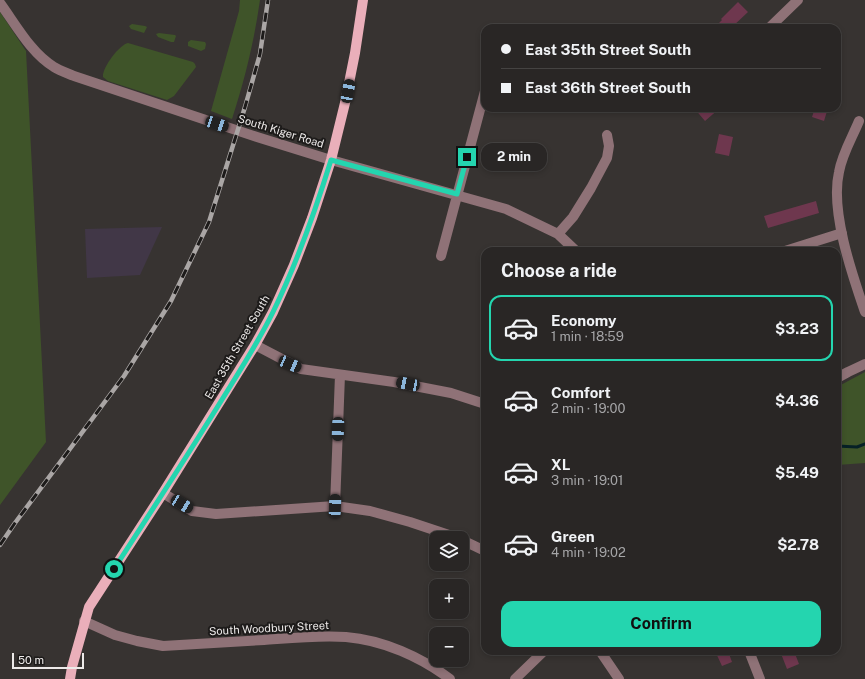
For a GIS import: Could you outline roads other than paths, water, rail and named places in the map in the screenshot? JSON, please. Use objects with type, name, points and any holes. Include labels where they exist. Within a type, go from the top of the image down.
[{"type":"main road","name":"East 35th Street South","points":[[70,679],[84,621],[89,607],[163,493],[255,345],[273,312],[294,265],[312,218],[331,160],[355,53],[363,0]]},
{"type":"street","points":[[773,24],[798,0]]},
{"type":"street","name":"South Kiger Road","points":[[0,3],[31,46],[43,59],[54,67],[74,76],[331,160],[457,194],[506,209],[558,234],[572,247]]},
{"type":"street","points":[[441,256],[481,106]]},
{"type":"street","points":[[859,121],[842,159],[838,178],[836,201],[842,233],[865,312]]},
{"type":"street","points":[[558,234],[574,217],[607,158],[609,146],[607,135]]},
{"type":"street","points":[[798,247],[842,233]]},
{"type":"street","points":[[255,345],[301,369],[394,382],[451,393],[481,403]]},
{"type":"street","points":[[841,376],[865,364]]},
{"type":"street","points":[[335,506],[340,375]]},
{"type":"street","points":[[163,493],[192,511],[216,514],[335,506],[370,511],[437,531]]},
{"type":"street","points":[[469,544],[481,550]]},
{"type":"street","name":"South Woodbury Street","points":[[84,621],[115,635],[163,646],[320,636],[348,637],[368,640],[401,651],[432,667],[450,679]]},
{"type":"street","points":[[515,679],[540,655]]},
{"type":"street","points":[[603,655],[618,679]]},
{"type":"street","points":[[751,655],[760,679]]},
{"type":"waterway","points":[[841,446],[857,447],[865,444]]},
{"type":"railway","points":[[0,545],[124,376],[171,301],[209,222],[260,54],[268,0]]}]
